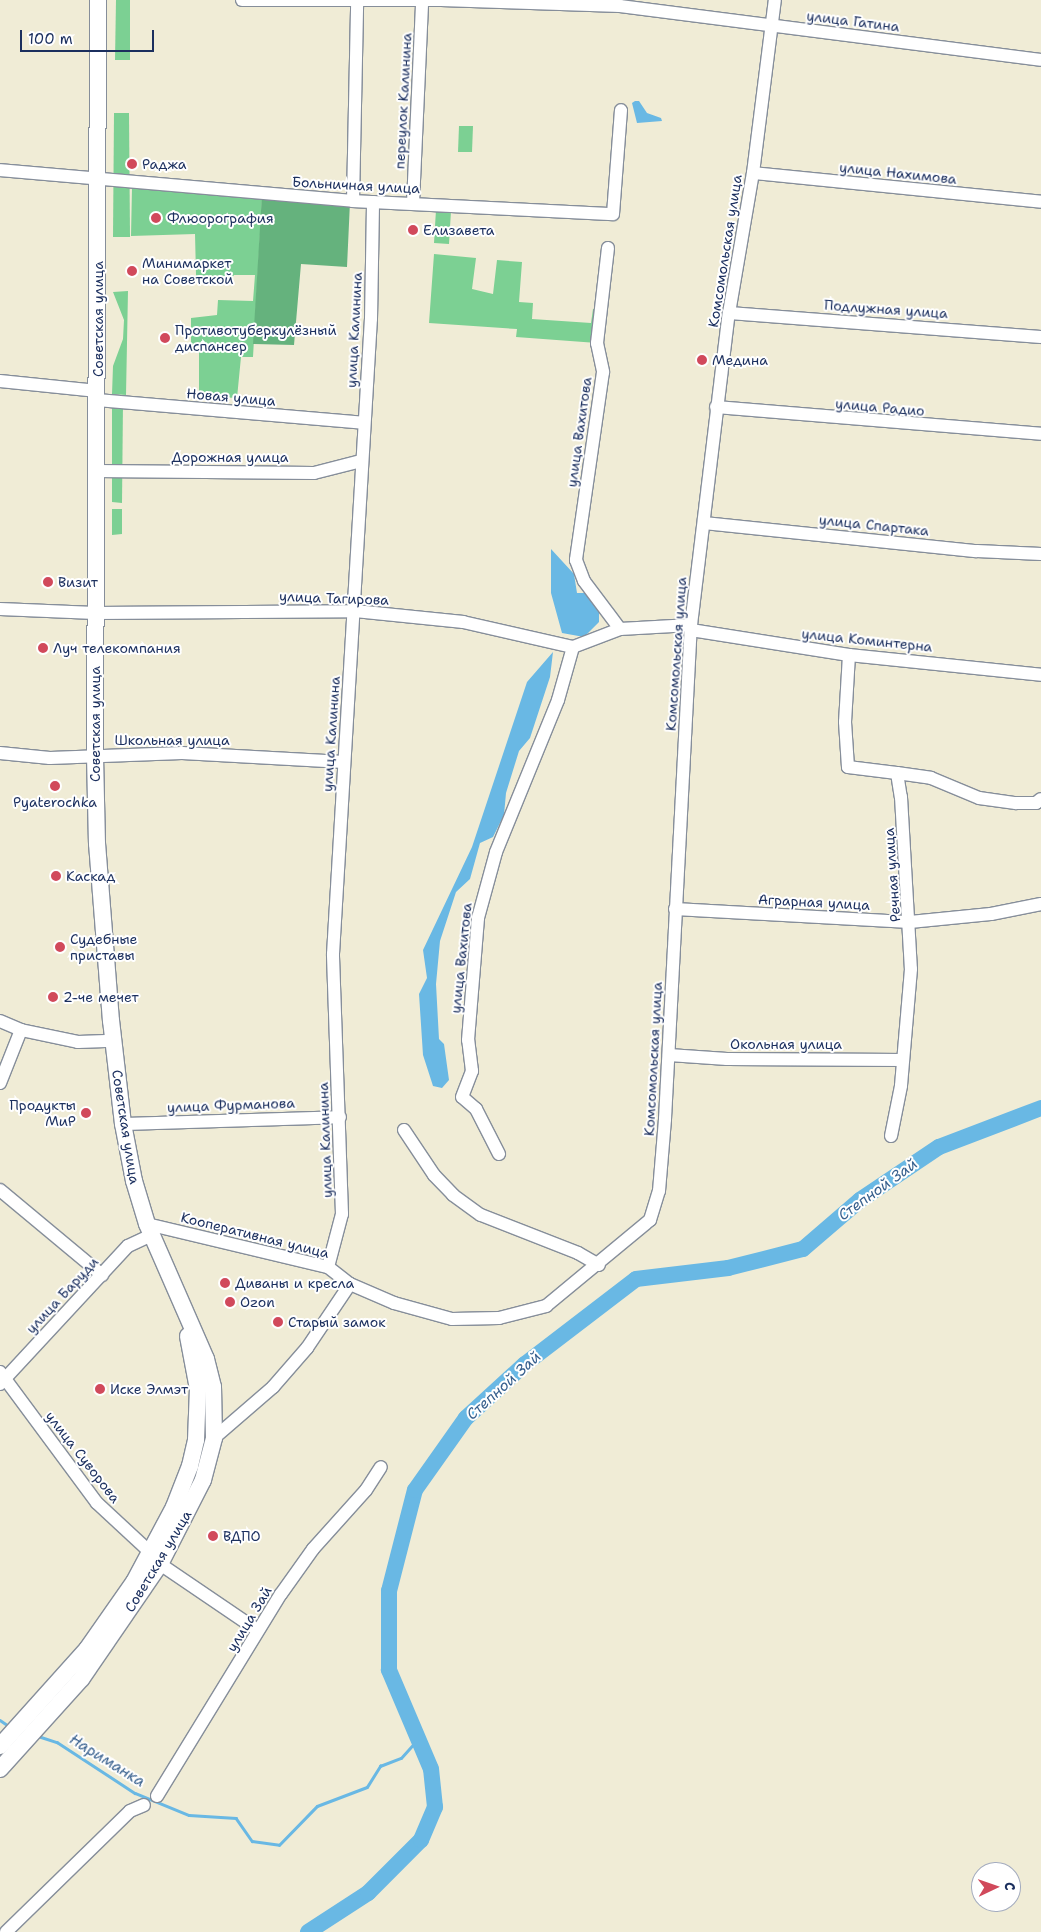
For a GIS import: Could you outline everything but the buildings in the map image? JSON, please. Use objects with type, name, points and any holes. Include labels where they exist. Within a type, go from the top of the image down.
[{"type":"main road","name":"Советская улица","points":[[0,1769],[93,1652],[155,1558],[203,1480],[214,1438],[215,1405],[211,1375],[150,1229],[134,1181],[123,1124],[113,1041],[97,844],[95,612],[98,0]]},
{"type":"main road","name":"Советская улица","points":[[155,1558],[190,1466],[196,1440],[198,1396],[195,1368],[175,1288]]},
{"type":"main road","name":"Советская улица","points":[[0,1746],[93,1652]]},
{"type":"street","name":"улица Гатина","points":[[242,0],[422,1],[620,6],[1041,60]]},
{"type":"street","name":"Комсомольская улица","points":[[599,1265],[650,1220],[659,1191],[669,1055],[675,909],[691,627],[716,407],[729,313],[753,173],[770,25],[775,0]]},
{"type":"street","name":"переулок Калинина","points":[[413,203],[422,1]]},
{"type":"street","points":[[353,202],[357,2]]},
{"type":"street","name":"Больничная улица","points":[[0,170],[353,202],[413,203],[613,214],[621,110]]},
{"type":"street","name":"улица Нахимова","points":[[753,173],[1041,202]]},
{"type":"street","name":"улица Калинина","points":[[328,1267],[342,1214],[333,954],[355,611],[363,423],[371,319],[373,202]]},
{"type":"street","name":"улица Вахитова","points":[[608,248],[597,343],[603,372],[576,560],[584,581],[620,629]]},
{"type":"street","name":"Подлужная улица","points":[[729,313],[1041,337]]},
{"type":"street","name":"Новая улица","points":[[0,381],[97,396],[363,423]]},
{"type":"street","name":"улица Радио","points":[[716,407],[1041,434]]},
{"type":"street","name":"Дорожная улица","points":[[96,471],[314,472],[362,461]]},
{"type":"street","name":"улица Спартака","points":[[704,523],[977,551],[1041,554]]},
{"type":"street","name":"улица Тагирова","points":[[0,608],[95,612],[355,611],[463,622],[573,647]]},
{"type":"street","points":[[573,647],[620,629],[691,627]]},
{"type":"street","name":"улица Коминтерна","points":[[691,627],[849,655],[1041,675]]},
{"type":"street","name":"улица Вахитова","points":[[499,1154],[476,1109],[462,1097],[472,1071],[468,1040],[478,918],[496,852],[518,804],[558,700],[573,647]]},
{"type":"street","points":[[849,655],[846,722],[848,767],[931,778],[979,798],[1016,803],[1036,803],[1041,799]]},
{"type":"street","name":"Школьная улица","points":[[0,753],[50,758],[182,753],[344,762]]},
{"type":"street","name":"Речная улица","points":[[891,1136],[903,1060],[911,969],[910,922],[897,773]]},
{"type":"street","name":"Аграрная улица","points":[[675,909],[910,922],[991,914],[1041,904]]},
{"type":"street","points":[[0,1022],[21,1030],[78,1042],[113,1041]]},
{"type":"street","points":[[0,1083],[21,1030]]},
{"type":"street","name":"Окольная улица","points":[[669,1055],[727,1059],[903,1060]]},
{"type":"street","name":"улица Фурманова","points":[[123,1124],[340,1117]]},
{"type":"street","points":[[404,1130],[434,1175],[453,1195],[481,1215],[578,1254],[599,1265]]},
{"type":"street","points":[[0,1190],[102,1275]]},
{"type":"street","name":"Кооперативная улица","points":[[150,1229],[328,1267],[350,1284],[394,1303],[452,1320],[499,1318],[546,1306],[599,1265]]},
{"type":"street","name":"улица Баруди","points":[[2,1378],[133,1242],[150,1229]]},
{"type":"street","points":[[214,1438],[273,1387],[307,1348],[350,1284]]},
{"type":"street","name":"улица Суворова","points":[[2,1378],[97,1503],[155,1558],[257,1630]]},
{"type":"street","name":"улица Зай","points":[[157,1796],[244,1658],[257,1630],[313,1550],[366,1490],[382,1467]]},
{"type":"street","points":[[6,1932],[130,1811],[144,1805]]},
{"type":"green space","points":[[116,0],[130,0],[130,60],[115,60]]},
{"type":"green space","points":[[114,113],[129,113],[130,237],[113,237]]},
{"type":"green space","points":[[459,126],[473,126],[472,152],[458,152]]},
{"type":"green space","points":[[132,187],[262,199],[253,357],[241,357],[237,398],[199,396],[199,352],[191,351],[191,318],[217,315],[218,300],[253,301],[255,275],[234,275],[228,284],[202,284],[196,275],[195,234],[131,236]]},
{"type":"green space","points":[[262,194],[350,202],[347,267],[301,264],[294,345],[253,344]]},
{"type":"green space","points":[[436,210],[451,211],[449,244],[434,243]]},
{"type":"green space","points":[[434,254],[476,258],[472,289],[493,294],[497,260],[522,262],[519,302],[533,303],[532,319],[591,323],[593,309],[597,309],[600,259],[607,259],[597,343],[516,337],[517,329],[429,323]]},
{"type":"green space","points":[[128,291],[126,395],[112,394],[113,366],[123,339],[124,320],[113,292]]},
{"type":"green space","points":[[112,401],[123,402],[122,503],[112,502]]},
{"type":"green space","points":[[112,509],[122,509],[122,534],[112,535]]},
{"type":"water","points":[[639,101],[647,113],[661,118],[662,121],[637,123],[632,103]]},
{"type":"water","points":[[551,549],[574,574],[577,593],[585,593],[599,610],[599,622],[584,637],[562,633],[551,593]]},
{"type":"water","points":[[553,652],[550,677],[530,738],[519,751],[506,793],[504,815],[493,837],[480,843],[470,879],[456,892],[440,941],[436,984],[439,1039],[444,1044],[449,1080],[442,1088],[433,1086],[423,1055],[419,994],[427,978],[423,950],[472,847],[527,682]]},
{"type":"waterway","name":"Степной Зай","points":[[308,1932],[368,1893],[421,1840],[435,1807],[431,1769],[389,1670],[389,1591],[415,1490],[466,1418],[525,1364],[636,1279],[728,1268],[803,1249],[860,1200],[939,1147],[1041,1108]]},
{"type":"waterway","name":"Нариманка","points":[[0,1720],[9,1726]]},
{"type":"waterway","name":"Нариманка","points":[[38,1736],[57,1742],[135,1793],[189,1815],[236,1818],[252,1841],[279,1845],[317,1806],[367,1787],[380,1766],[401,1758],[420,1737]]},
{"type":"place","name":"Раджа","points":[[132,164]]},
{"type":"place","name":"Флюорография","points":[[156,218]]},
{"type":"place","name":"Елизавета","points":[[413,230]]},
{"type":"place","name":"Минимаркет на Советской","points":[[132,271]]},
{"type":"place","name":"Противотуберкулёзный диспансер","points":[[165,338]]},
{"type":"place","name":"Медина","points":[[702,360]]},
{"type":"place","name":"Визит","points":[[48,582]]},
{"type":"place","name":"Луч телекомпания","points":[[43,648]]},
{"type":"place","name":"Pyaterochka","points":[[55,786]]},
{"type":"place","name":"Каскад","points":[[56,876]]},
{"type":"place","name":"Судебные приставы","points":[[60,947]]},
{"type":"place","name":"2-че мечет","points":[[53,997]]},
{"type":"place","name":"Продукты МиР","points":[[86,1113]]},
{"type":"place","name":"Диваны и кресла","points":[[225,1283]]},
{"type":"place","name":"Ozon","points":[[230,1302]]},
{"type":"place","name":"Старый замок","points":[[278,1322]]},
{"type":"place","name":"Иске Элмэт","points":[[100,1389]]},
{"type":"place","name":"ВДПО","points":[[213,1536]]}]
